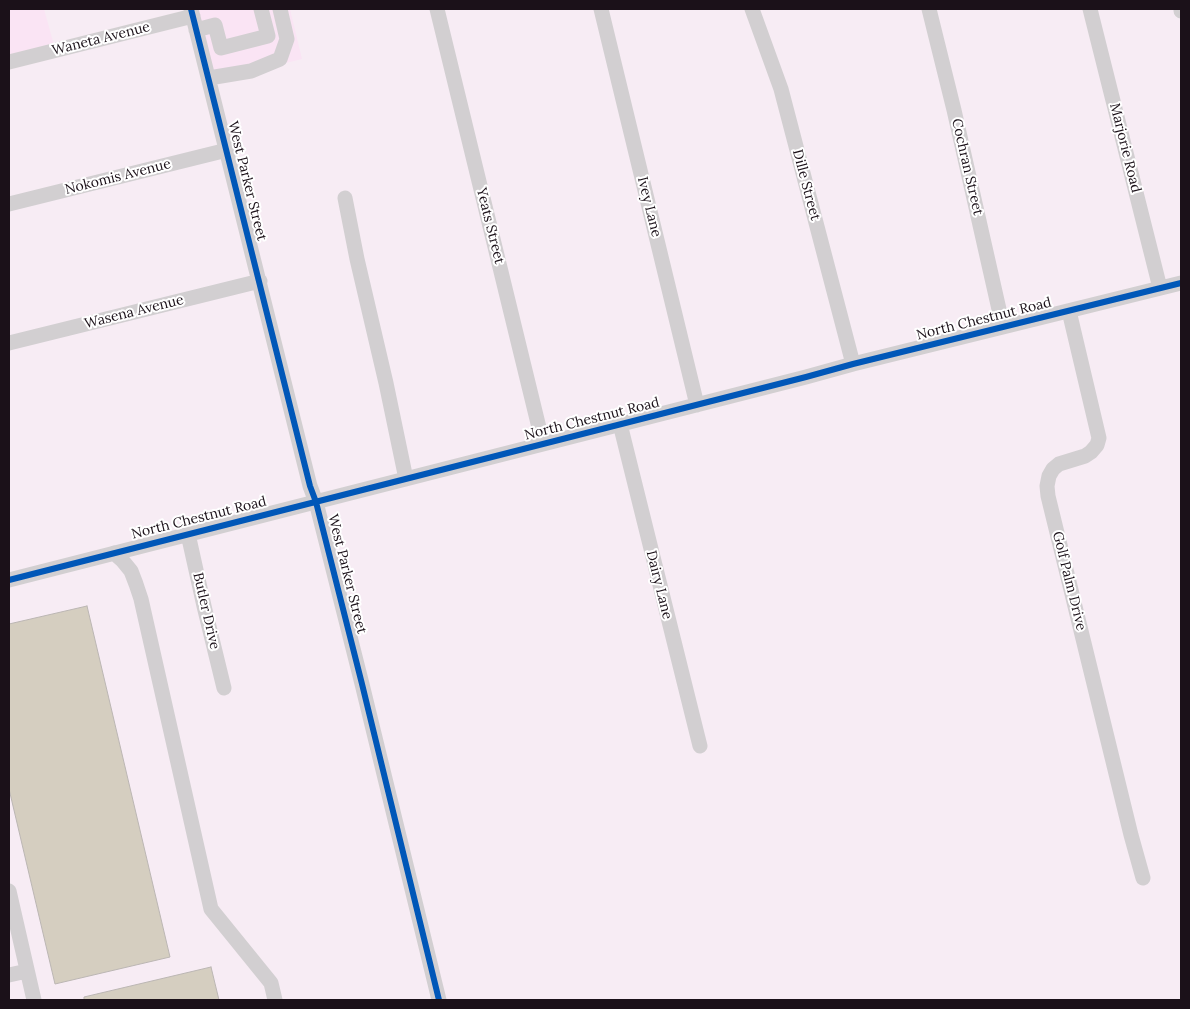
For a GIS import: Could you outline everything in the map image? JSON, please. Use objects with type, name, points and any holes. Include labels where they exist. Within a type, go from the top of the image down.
[{"type":"street","name":"Waneta Avenue","points":[[9,62],[193,18],[216,26],[221,48],[268,36],[261,9]]},
{"type":"street","points":[[209,78],[251,71],[280,59],[287,39],[280,9]]},
{"type":"street","name":"Yeats Street","points":[[437,9],[543,444]]},
{"type":"street","name":"Ivey Lane","points":[[601,9],[697,405]]},
{"type":"street","name":"Dille Street","points":[[752,9],[781,89],[853,364]]},
{"type":"street","name":"Cochran Street","points":[[929,9],[1003,327]]},
{"type":"street","name":"Marjorie Road","points":[[1090,9],[1160,288]]},
{"type":"street","name":"West Parker Street","points":[[193,18],[308,477],[360,675],[439,1000]]},
{"type":"street","name":"Nokomis Avenue","points":[[9,204],[227,150]]},
{"type":"street","points":[[345,198],[406,480]]},
{"type":"street","name":"Wasena Avenue","points":[[9,343],[260,281]]},
{"type":"street","name":"North Chestnut Road","points":[[9,580],[406,480],[853,364],[1181,283]]},
{"type":"street","name":"Golf Palm Drive","points":[[1069,311],[1099,438],[1097,445],[1091,452],[1085,456],[1059,464],[1053,469],[1047,486],[1048,496],[1143,878]]},
{"type":"street","name":"Dairy Lane","points":[[620,424],[700,746]]},
{"type":"street","name":"Butler Drive","points":[[188,534],[224,688]]},
{"type":"street","points":[[114,553],[131,571],[141,599],[210,909],[271,983],[275,1000]]},
{"type":"street","points":[[9,891],[34,1000]]},
{"type":"street","points":[[9,975],[27,971]]},
{"type":"shaded area","points":[[9,9],[44,9],[54,45],[9,57]]},
{"type":"shaded area","points":[[198,9],[274,9],[280,39],[275,55],[250,65],[213,71]]},
{"type":"shaded area","points":[[287,9],[290,9],[302,59],[282,64]]},
{"type":"building","points":[[87,606],[170,957],[55,984],[9,789],[9,624]]},
{"type":"building","points":[[211,967],[219,1000],[84,1000],[84,997]]},
{"type":"cycle path","points":[[191,9],[310,486],[316,502],[362,684],[439,1000]]},
{"type":"cycle path","points":[[9,580],[853,364],[1181,283]]}]
